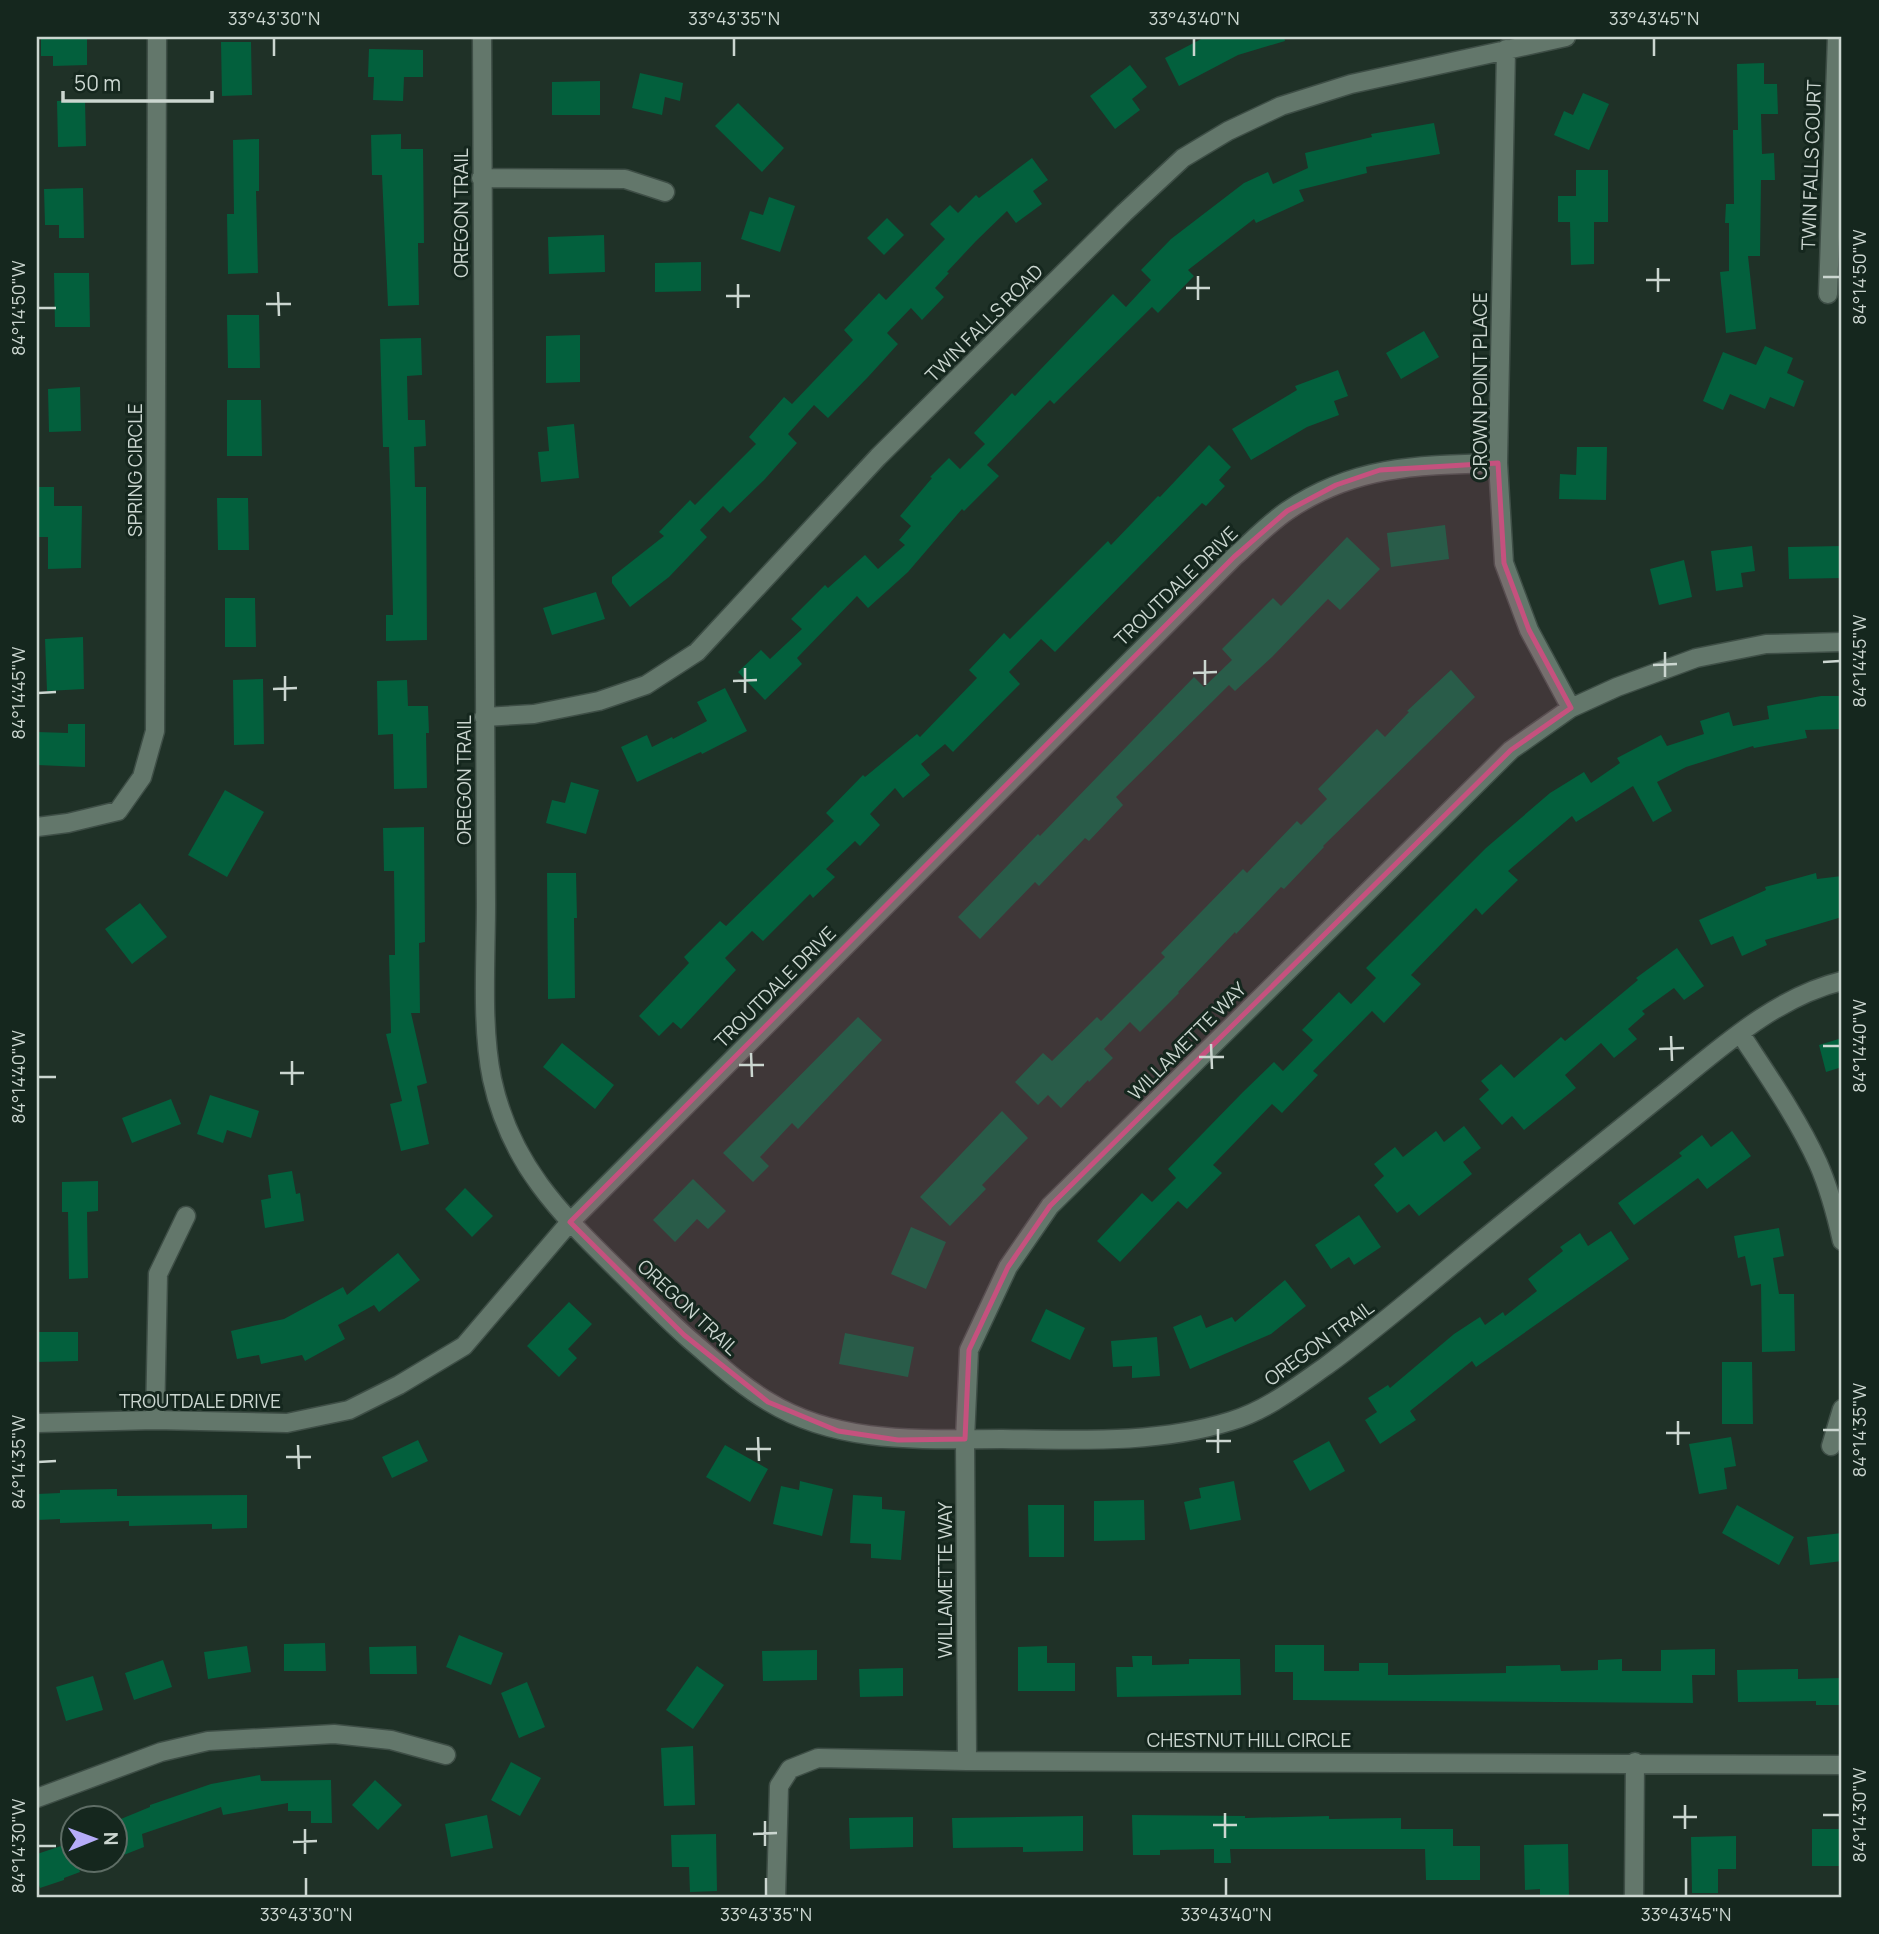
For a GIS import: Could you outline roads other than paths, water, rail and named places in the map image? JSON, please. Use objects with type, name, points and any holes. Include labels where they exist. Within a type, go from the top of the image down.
[{"type":"street","name":"SPRING CIRCLE","points":[[37,827],[118,811],[142,778],[155,731],[157,37]]},
{"type":"street","name":"OREGON TRAIL","points":[[482,37],[487,1038],[492,1077],[501,1112],[520,1157],[543,1191],[570,1223],[684,1335],[737,1381],[768,1402],[796,1416],[838,1431],[898,1440],[1106,1440],[1188,1433],[1236,1420],[1279,1401],[1370,1334],[1466,1253],[1740,1033],[1803,994],[1842,981]]},
{"type":"street","name":"TWIN FALLS ROAD","points":[[484,717],[534,714],[599,701],[646,685],[697,652],[878,457],[1183,158],[1228,131],[1282,106],[1351,84],[1566,37]]},
{"type":"street","name":"TWIN FALLS COURT","points":[[1828,294],[1837,37]]},
{"type":"street","name":"CROWN POINT PLACE","points":[[1506,49],[1498,463],[1504,563],[1529,630],[1571,708]]},
{"type":"street","points":[[481,178],[625,179],[665,192]]},
{"type":"street","name":"TROUTDALE DRIVE","points":[[37,1423],[155,1420],[287,1423],[349,1410],[399,1385],[464,1346],[570,1223],[1234,557],[1287,511],[1336,485],[1380,470],[1431,464],[1498,463]]},
{"type":"street","name":"WILLAMETTE WAY","points":[[967,1761],[965,1440],[969,1350],[1008,1267],[1050,1206],[1511,750],[1571,708],[1617,687],[1696,658],[1766,645],[1842,642]]},
{"type":"street","points":[[1740,1033],[1794,1116],[1813,1152],[1833,1203],[1842,1241]]},
{"type":"street","points":[[155,1420],[158,1274],[186,1216]]},
{"type":"street","points":[[1830,1446],[1842,1409]]},
{"type":"street","points":[[37,1798],[161,1752],[208,1741],[334,1734],[391,1740],[446,1755]]},
{"type":"street","name":"CHESTNUT HILL CIRCLE","points":[[776,1897],[779,1786],[790,1769],[818,1758],[1842,1765]]},
{"type":"street","points":[[1634,1897],[1635,1762]]}]
